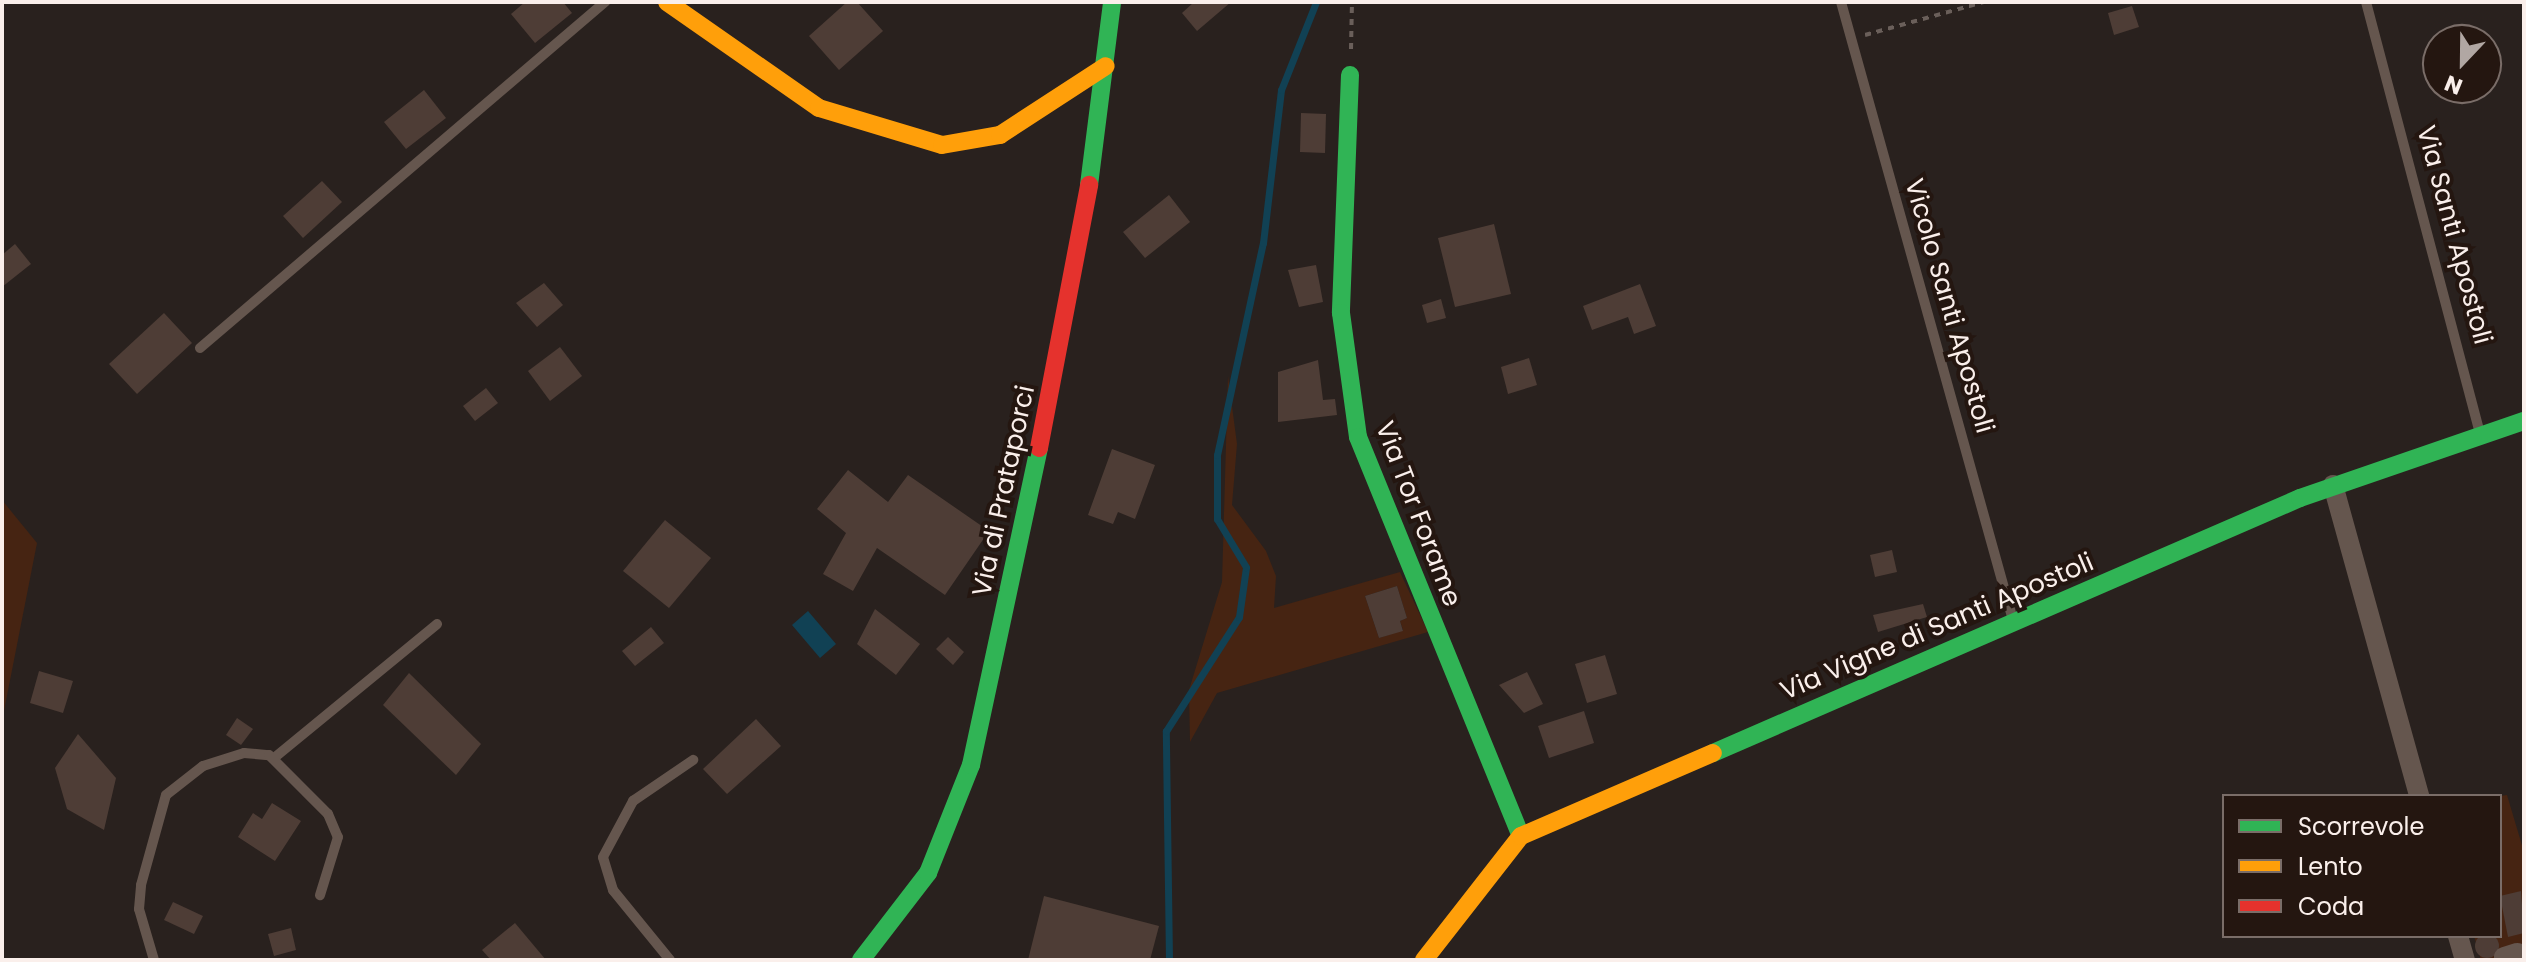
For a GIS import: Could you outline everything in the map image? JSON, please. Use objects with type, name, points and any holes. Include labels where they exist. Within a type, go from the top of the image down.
[{"type":"street","points":[[667,2],[819,108],[942,145],[1000,135],[1106,66]]},
{"type":"street","name":"Via di Prataporci","points":[[861,960],[928,873],[971,765],[1081,253],[1112,2]]},
{"type":"street","name":"Via Tor Forame","points":[[1350,75],[1341,313],[1358,437],[1521,836]]},
{"type":"street","name":"Via Vigne di Santi Apostoli","points":[[1424,960],[1521,836],[2333,485],[2524,421]]},
{"type":"street","points":[[2333,485],[2418,794]]},
{"type":"street","points":[[2459,938],[2465,960]]},
{"type":"lane","points":[[200,348],[605,2]]},
{"type":"lane","name":"Vicolo Santi Apostoli","points":[[1841,2],[2014,622]]},
{"type":"lane","name":"Via Santi Apostoli","points":[[2366,2],[2480,434]]},
{"type":"lane","points":[[274,758],[437,624]]},
{"type":"lane","points":[[154,960],[139,902],[166,795],[203,766],[254,751],[274,758],[338,829],[320,895]]},
{"type":"lane","points":[[670,960],[613,890],[603,857],[633,801],[693,760]]},
{"type":"path","points":[[1350,75],[1352,2]]},
{"type":"path","points":[[1851,38],[1984,2]]},
{"type":"shaded area","points":[[1228,376],[1237,444],[1232,505],[1266,551],[1276,576],[1274,608],[1400,572],[1428,632],[1217,693],[1190,742],[1189,690],[1222,582]],"holes":[[[1397,586],[1407,618],[1400,621],[1403,630],[1379,638],[1365,596]]]},
{"type":"shaded area","points":[[2,500],[37,543],[2,721]]},
{"type":"shaded area","points":[[2507,795],[2524,852],[2524,960],[2481,960],[2475,938],[2502,938],[2502,796]]},
{"type":"water","points":[[808,611],[836,644],[820,658],[792,625]]},
{"type":"building","points":[[525,2],[563,2],[572,13],[535,43],[511,14]]},
{"type":"building","points":[[847,2],[857,2],[883,31],[839,70],[809,36]]},
{"type":"building","points":[[1194,2],[1231,2],[1197,31],[1182,13]]},
{"type":"building","points":[[2132,6],[2139,27],[2114,35],[2108,13]]},
{"type":"building","points":[[424,90],[446,118],[406,149],[384,122]]},
{"type":"building","points":[[1301,113],[1326,114],[1325,153],[1300,152]]},
{"type":"building","points":[[322,181],[342,202],[303,238],[283,216]]},
{"type":"building","points":[[1169,195],[1190,222],[1145,258],[1123,232]]},
{"type":"building","points":[[1494,224],[1511,294],[1455,307],[1438,238]]},
{"type":"building","points":[[15,244],[31,264],[2,287],[2,255]]},
{"type":"building","points":[[1316,265],[1323,302],[1299,307],[1288,270]]},
{"type":"building","points":[[544,283],[563,305],[537,327],[516,303]]},
{"type":"building","points":[[1640,284],[1656,326],[1634,334],[1628,317],[1592,330],[1583,306]]},
{"type":"building","points":[[1441,299],[1446,318],[1427,323],[1422,305]]},
{"type":"building","points":[[164,313],[192,343],[137,394],[109,364]]},
{"type":"building","points":[[560,347],[582,376],[550,401],[528,371]]},
{"type":"building","points":[[1529,358],[1537,385],[1508,394],[1501,367]]},
{"type":"building","points":[[1318,360],[1323,400],[1335,399],[1337,415],[1278,422],[1278,372]]},
{"type":"building","points":[[486,388],[498,403],[475,421],[463,406]]},
{"type":"building","points":[[1112,449],[1155,465],[1135,519],[1118,512],[1113,524],[1088,515]]},
{"type":"building","points":[[848,470],[888,502],[908,475],[989,531],[945,595],[877,548],[853,591],[823,574],[846,533],[817,509]]},
{"type":"building","points":[[665,520],[711,558],[669,608],[623,571]]},
{"type":"building","points":[[1892,550],[1897,572],[1875,577],[1870,555]]},
{"type":"building","points":[[1397,586],[1407,618],[1400,621],[1403,631],[1379,638],[1365,596]]},
{"type":"building","points":[[1923,604],[1927,617],[1878,632],[1873,615]]},
{"type":"building","points":[[875,609],[920,644],[896,675],[857,644]]},
{"type":"building","points":[[651,627],[664,643],[635,666],[622,651]]},
{"type":"building","points":[[948,637],[964,652],[953,665],[936,649]]},
{"type":"building","points":[[1605,655],[1617,694],[1587,703],[1575,664]]},
{"type":"building","points":[[39,671],[73,681],[63,713],[30,703]]},
{"type":"building","points":[[1527,672],[1543,704],[1524,713],[1499,685]]},
{"type":"building","points":[[409,673],[481,744],[456,775],[383,705]]},
{"type":"building","points":[[1584,711],[1594,743],[1549,758],[1538,726]]},
{"type":"building","points":[[237,718],[253,729],[241,745],[226,735]]},
{"type":"building","points":[[756,719],[781,746],[727,794],[703,769]]},
{"type":"building","points":[[78,734],[116,778],[104,830],[67,809],[55,768]]},
{"type":"building","points":[[272,803],[301,821],[275,861],[238,837],[253,813],[262,819]]},
{"type":"building","points":[[2521,891],[2524,933],[2508,937],[2502,896]]},
{"type":"building","points":[[1044,896],[1159,926],[1150,960],[1028,960]]},
{"type":"building","points":[[173,902],[203,916],[194,934],[164,920]]},
{"type":"building","points":[[515,923],[546,960],[491,960],[482,950]]},
{"type":"building","points":[[291,928],[296,950],[274,956],[268,934]]},
{"type":"building","points":[[2479,938],[2495,938],[2498,951],[2492,957],[2482,957],[2476,951]]},
{"type":"waterway","points":[[1169,960],[1166,731],[1239,617],[1246,567],[1217,519],[1217,455],[1263,243],[1281,90],[1316,2]]},
{"type":"traffic: fast","points":[[1089,185],[1112,2]]},
{"type":"traffic: fast","points":[[1350,75],[1341,313],[1358,437],[1521,836]]},
{"type":"traffic: fast","points":[[1713,753],[2300,498],[2524,421]]},
{"type":"traffic: fast","points":[[861,960],[928,873],[971,765],[1039,448]]},
{"type":"traffic: slow","points":[[667,2],[819,108],[942,145],[1000,135],[1106,66]]},
{"type":"traffic: slow","points":[[1424,960],[1521,836],[1713,753]]},
{"type":"traffic: jam","points":[[1039,448],[1089,185]]}]
